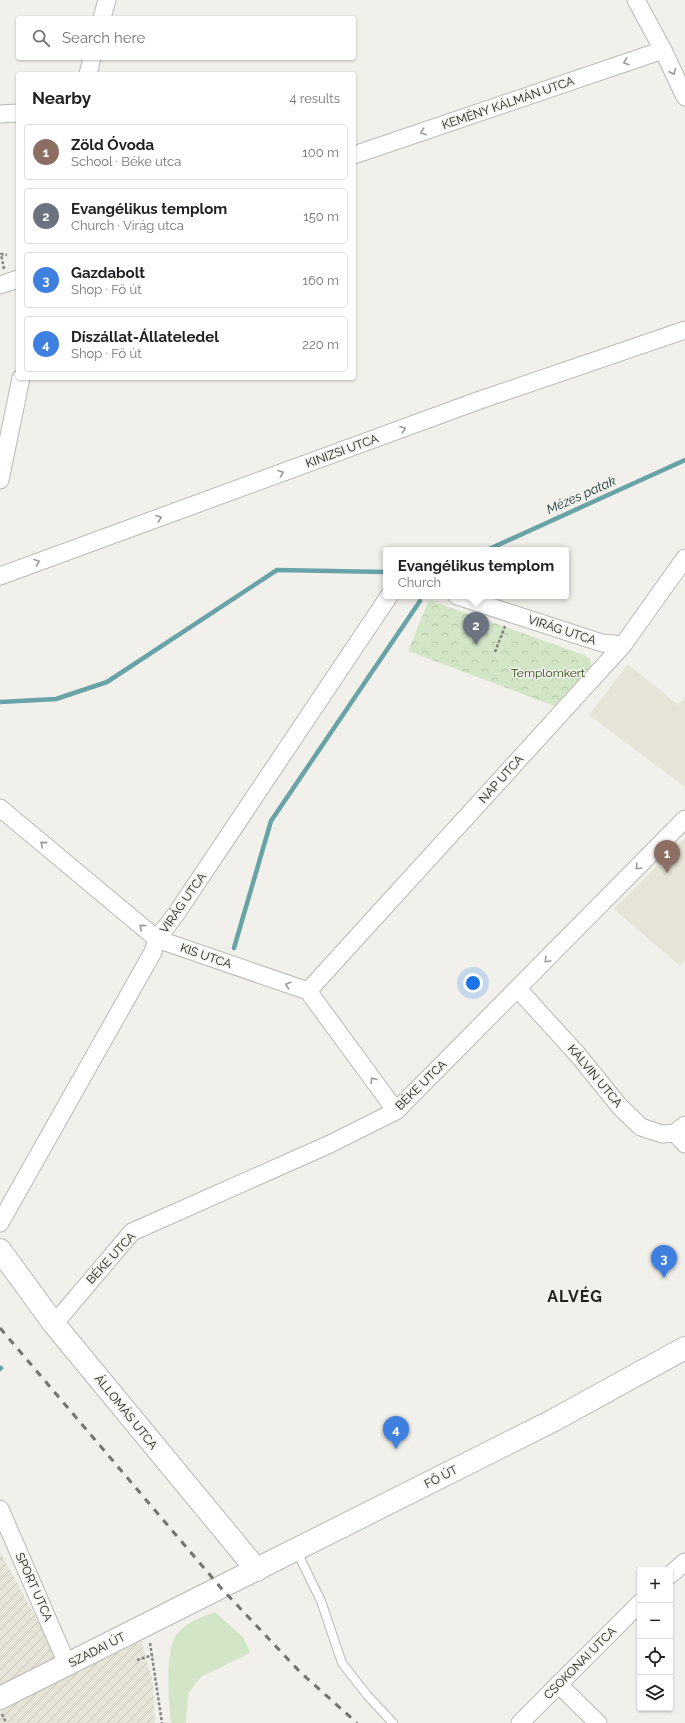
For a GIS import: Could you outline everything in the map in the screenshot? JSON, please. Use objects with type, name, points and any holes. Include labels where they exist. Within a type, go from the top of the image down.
[{"type":"main road","name":"ÁLLOMÁS UTCA","points":[[0,1250],[54,1324],[257,1570]]},
{"type":"main road","name":"FŐ ÚT","points":[[194,1601],[554,1420],[685,1348]]},
{"type":"main road","name":"SZADAI ÚT","points":[[0,1698],[194,1601]]},
{"type":"street","points":[[103,16],[107,0]]},
{"type":"street","points":[[636,0],[663,50],[685,97]]},
{"type":"street","name":"KEMÉNY KÁLMÁN UTCA","points":[[356,154],[663,50]]},
{"type":"street","points":[[88,72],[92,60]]},
{"type":"street","points":[[0,114],[16,113]]},
{"type":"street","points":[[0,286],[16,280]]},
{"type":"street","name":"KINIZSI UTCA","points":[[0,576],[480,400],[685,330]]},
{"type":"street","points":[[0,480],[21,380]]},
{"type":"street","name":"NAP UTCA","points":[[308,991],[623,645],[685,558]]},
{"type":"street","name":"VIRÁG UTCA","points":[[0,1223],[149,959],[157,939],[181,908],[386,599]]},
{"type":"street","name":"VIRÁG UTCA","points":[[466,599],[602,643],[623,645]]},
{"type":"street","name":"KIS UTCA","points":[[0,808],[157,939],[308,991]]},
{"type":"street","name":"BÉKE UTCA","points":[[54,1324],[132,1232],[330,1144],[396,1111],[685,819]]},
{"type":"street","name":"KÁLVIN UTCA","points":[[518,989],[578,1055],[620,1107],[641,1127],[662,1134],[682,1134]]},
{"type":"street","points":[[308,991],[396,1111]]},
{"type":"street","name":"SPORT UTCA","points":[[0,1509],[68,1664]]},
{"type":"street","points":[[673,1572],[685,1562]]},
{"type":"street","name":"CSOKONAI UTCA","points":[[520,1723],[637,1606]]},
{"type":"street","points":[[558,1684],[598,1723]]},
{"type":"lane","points":[[296,1550],[321,1601],[342,1663],[367,1695],[394,1723]]},
{"type":"path","points":[[495,652],[510,613]]},
{"type":"path","points":[[146,1625],[153,1655],[162,1723]]},
{"type":"path","points":[[137,1660],[153,1655]]},
{"type":"shaded area","points":[[628,664],[678,705],[685,697],[685,787],[589,715]]},
{"type":"shaded area","points":[[685,838],[685,960],[679,965],[614,909]]},
{"type":"shaded area","points":[[0,1552],[68,1677],[141,1641],[153,1683],[155,1723],[0,1723]]},
{"type":"green space","name":"Templomkert","points":[[429,600],[584,655],[590,659],[592,668],[560,708],[408,651]]},
{"type":"green space","points":[[215,1612],[244,1638],[250,1653],[201,1677],[188,1694],[186,1723],[171,1723],[168,1677],[170,1651],[173,1641],[177,1634],[185,1626],[199,1618]]},
{"type":"waterway","name":"Mézes patak","points":[[494,547],[685,460]]},
{"type":"waterway","points":[[0,702],[56,699],[107,682],[277,570],[383,572]]},
{"type":"waterway","points":[[234,948],[271,821],[420,601]]},
{"type":"railway","points":[[0,1328],[221,1588],[300,1672],[357,1723]]},
{"type":"place","name":"Evangélikus templom","points":[[476,645]]},
{"type":"place","name":"Zöld Óvoda","points":[[667,873]]},
{"type":"place","name":"Gazdabolt","points":[[664,1278]]},
{"type":"place","name":"Díszállat-Állateledel","points":[[396,1449]]},
{"type":"district","name":"ALVÉG","points":[[575,1296]]}]
